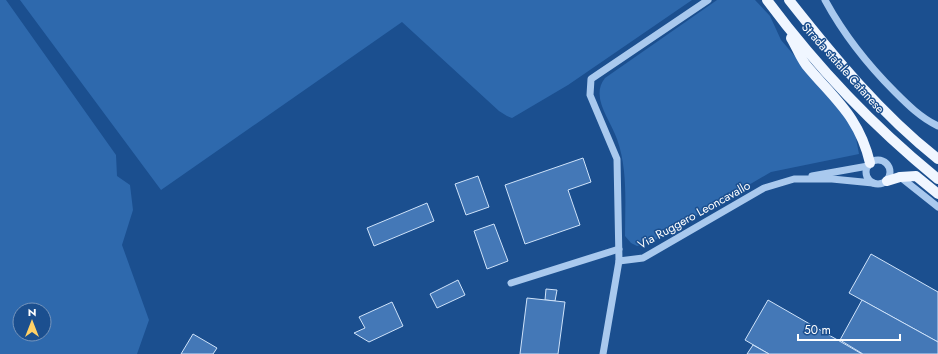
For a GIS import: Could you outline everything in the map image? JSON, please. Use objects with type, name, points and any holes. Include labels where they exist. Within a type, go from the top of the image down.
[{"type":"main road","name":"Strada statale Catanese","points":[[767,0],[783,22],[864,112],[904,150],[938,179]]},
{"type":"main road","name":"Strada statale Catanese","points":[[789,0],[826,47],[879,104],[938,159]]},
{"type":"main road","points":[[783,22],[804,63],[849,114],[860,130],[869,164]]},
{"type":"main road","points":[[885,182],[900,176],[916,176],[938,194]]},
{"type":"street","points":[[603,354],[619,261],[617,159],[590,95],[591,79],[708,0]]},
{"type":"street","points":[[825,0],[852,45],[879,76],[911,108],[938,126]]},
{"type":"street","points":[[794,179],[882,160],[938,207]]},
{"type":"street","points":[[869,164],[866,174],[873,183],[885,182],[910,185]]},
{"type":"street","points":[[885,182],[890,175],[888,165]]},
{"type":"street","name":"Via Ruggero Leoncavallo","points":[[619,261],[644,258],[764,188],[794,179],[832,179],[873,183]]},
{"type":"street","points":[[511,283],[619,249]]},
{"type":"shaded area","points":[[0,0],[6,0],[116,155],[117,176],[130,185],[133,210],[122,245],[149,320],[137,354],[0,354]]},
{"type":"shaded area","points":[[20,0],[692,0],[568,85],[512,118],[499,111],[402,22],[161,190]]},
{"type":"shaded area","points":[[717,0],[755,0],[770,16],[781,40],[851,122],[859,154],[771,172],[650,243],[637,246],[631,243],[625,236],[625,187],[623,163],[617,139],[600,100],[601,85],[605,78]]},
{"type":"building","points":[[583,158],[591,182],[568,190],[580,225],[525,244],[505,185]]},
{"type":"building","points":[[478,176],[489,207],[466,215],[455,184]]},
{"type":"building","points":[[427,203],[434,221],[374,246],[367,228]]},
{"type":"building","points":[[494,224],[508,261],[487,269],[474,231]]},
{"type":"building","points":[[871,254],[938,292],[938,342],[849,293]]},
{"type":"building","points":[[458,280],[465,295],[437,308],[430,294]]},
{"type":"building","points":[[546,289],[557,290],[555,301],[545,300]]},
{"type":"building","points":[[527,298],[565,302],[558,354],[520,354]]},
{"type":"building","points":[[768,300],[862,354],[769,354],[745,340]]},
{"type":"building","points":[[862,300],[938,342],[938,354],[863,354],[840,340]]},
{"type":"building","points":[[392,302],[403,326],[369,342],[354,333],[365,328],[359,317]]},
{"type":"building","points":[[193,334],[217,348],[213,354],[181,354]]},
{"type":"building","points":[[753,345],[769,354],[747,354]]}]
